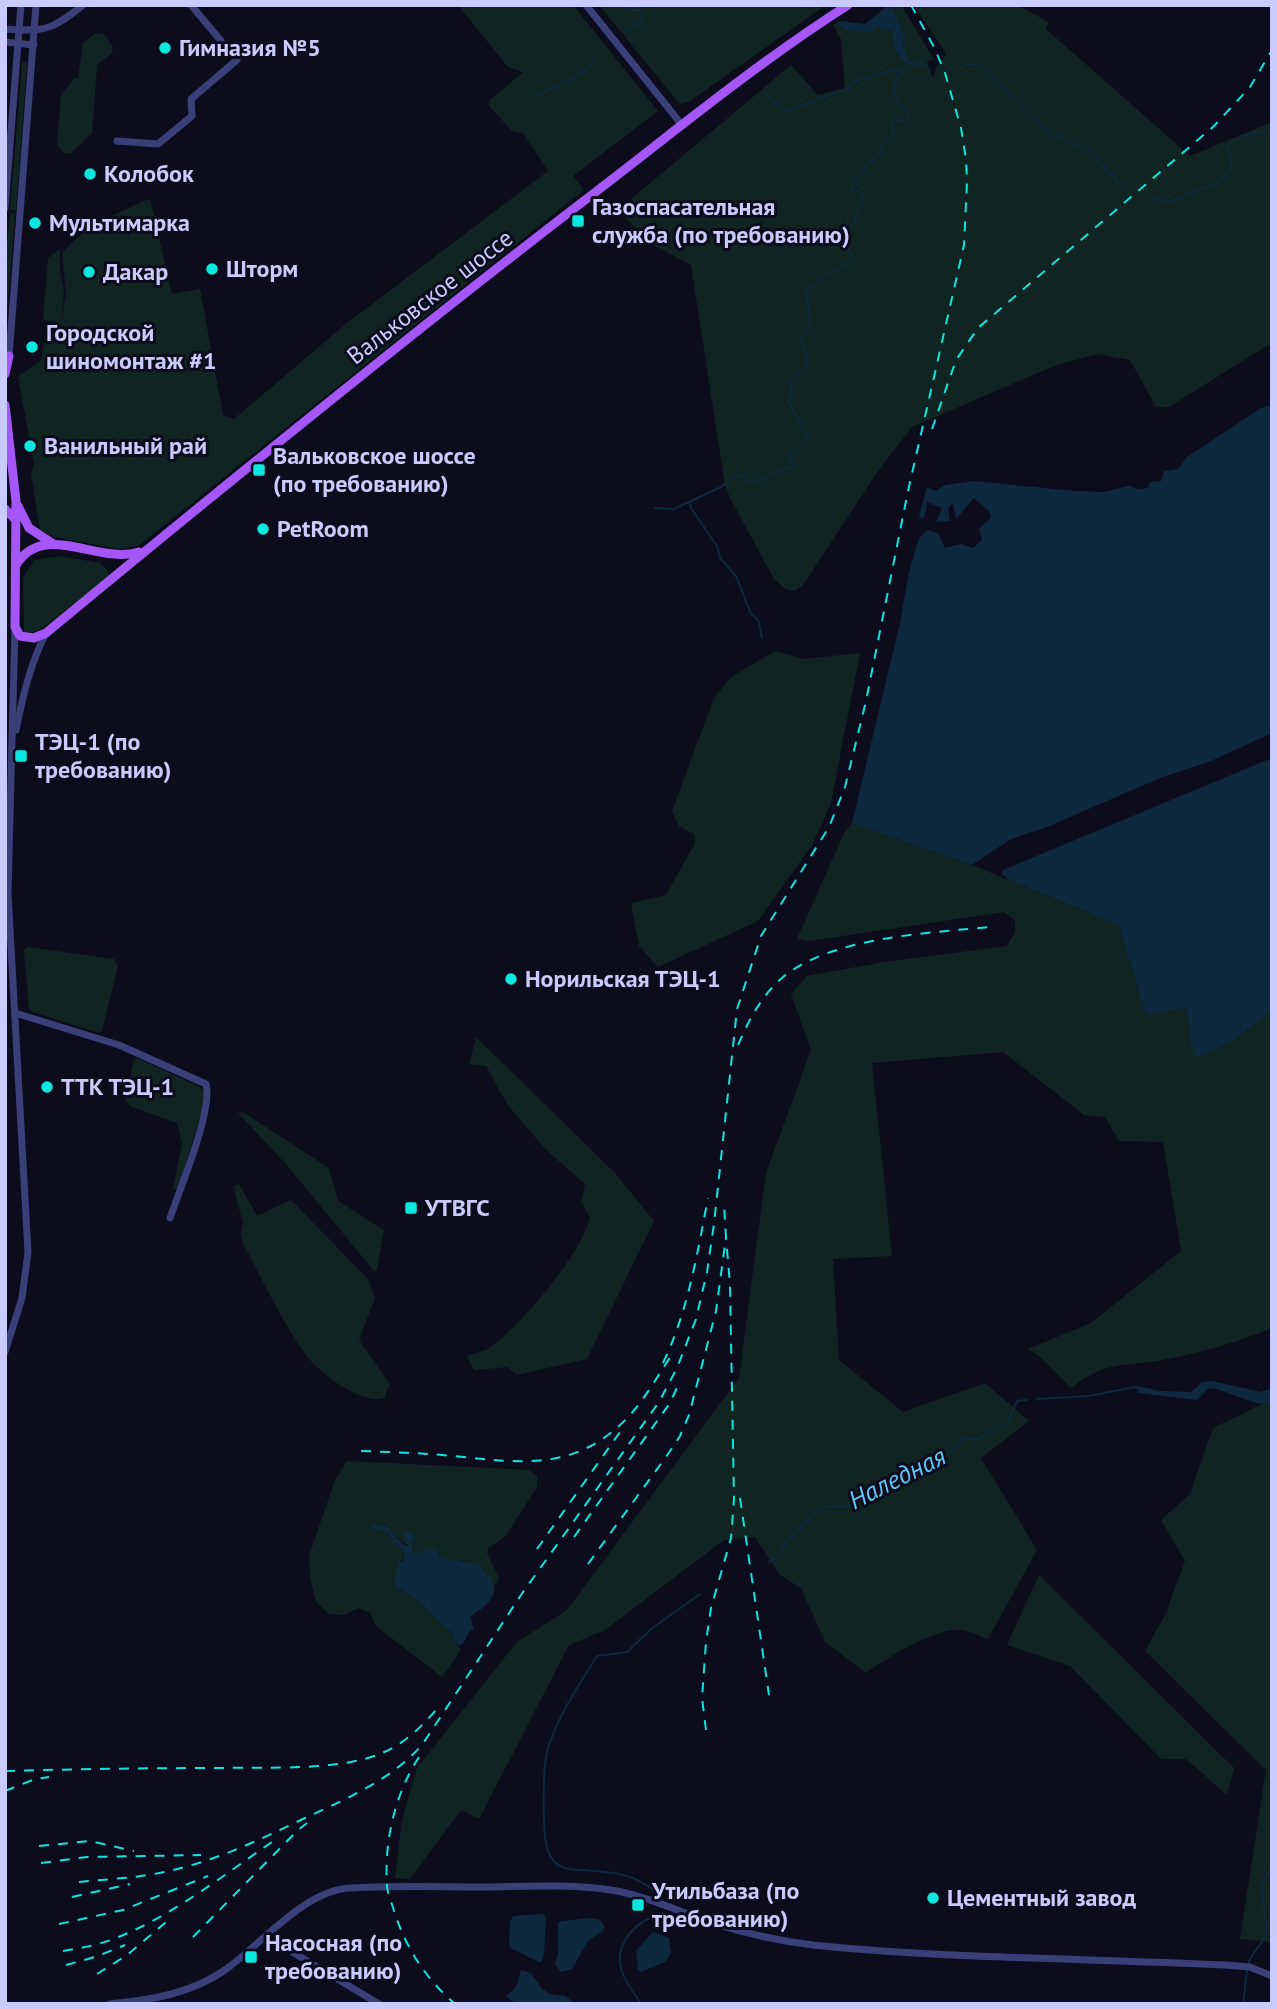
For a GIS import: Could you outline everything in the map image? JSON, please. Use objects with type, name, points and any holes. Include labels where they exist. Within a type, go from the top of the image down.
[{"type":"main road","name":"Вальковское шоссе","points":[[15,631],[20,636],[29,638],[46,633],[144,551],[520,250],[787,46],[848,5]]},
{"type":"main road","points":[[5,374],[7,356]]},
{"type":"main road","points":[[5,405],[16,501],[15,631]]},
{"type":"main road","points":[[16,501],[29,528],[54,544],[112,557],[144,551]]},
{"type":"main road","points":[[5,509],[16,520]]},
{"type":"main road","points":[[16,566],[21,557],[33,547],[54,544]]},
{"type":"main road","points":[[112,557],[116,568],[113,577]]},
{"type":"street","points":[[5,208],[21,5]]},
{"type":"street","points":[[7,356],[36,5]]},
{"type":"street","points":[[5,29],[35,31],[61,23],[83,5]]},
{"type":"street","points":[[117,141],[158,144],[192,116],[191,99],[237,60],[191,5]]},
{"type":"street","points":[[586,5],[682,125]]},
{"type":"street","points":[[5,42],[34,45]]},
{"type":"street","points":[[5,1352],[22,1298],[28,1252],[8,893],[15,631]]},
{"type":"street","name":"Вальковское шоссе","points":[[13,741],[33,659],[46,633]]},
{"type":"street","points":[[15,1013],[119,1045],[206,1084],[208,1099],[202,1122],[170,1218]]},
{"type":"street","points":[[110,2004],[148,2000],[189,1989],[226,1969],[320,1896],[345,1889],[585,1888],[618,1892],[738,1930],[812,1945],[1225,1965],[1250,1967],[1272,1976]]},
{"type":"street","points":[[265,1938],[379,2004]]},
{"type":"green space","points":[[458,5],[573,5],[658,111],[573,176],[584,190],[138,546],[119,549],[54,537],[40,530],[31,474],[34,463],[18,376],[41,361],[47,323],[57,322],[43,320],[48,258],[60,249],[64,290],[61,322],[66,292],[62,254],[90,229],[115,214],[150,199],[172,294],[200,289],[223,415],[234,419],[347,323],[548,171],[523,133],[512,131],[489,106],[489,101],[523,72],[508,67]]},
{"type":"green space","points":[[599,5],[826,5],[682,104]]},
{"type":"green space","points":[[901,5],[934,59],[927,62],[933,78],[936,67],[946,54],[914,5],[1016,5],[1049,22],[1046,29],[1190,156],[1272,122],[1272,345],[1169,407],[1156,407],[1130,360],[1097,354],[1054,366],[912,427],[878,471],[803,585],[795,591],[787,590],[774,579],[725,485],[691,265],[650,243],[618,210],[791,65],[818,95],[845,88],[841,39],[833,25],[836,23],[842,28],[874,28],[879,25],[882,29],[893,31],[908,64],[915,60],[911,61],[905,52],[905,36],[892,10],[886,7]]},
{"type":"green space","points":[[96,33],[104,34],[113,47],[112,53],[97,65],[92,133],[71,153],[64,153],[57,145],[61,96],[74,78],[78,78],[83,43]]},
{"type":"green space","points":[[22,62],[27,63],[16,210],[10,210]]},
{"type":"green space","points":[[10,213],[15,214],[5,339],[5,268]]},
{"type":"green space","points":[[60,556],[100,563],[109,572],[107,579],[38,631],[27,633],[24,631],[23,578],[34,560]]},
{"type":"green space","points":[[775,651],[804,659],[860,653],[831,803],[812,845],[758,921],[658,967],[639,946],[631,903],[666,895],[695,843],[694,834],[679,826],[672,811],[714,698],[731,677]]},
{"type":"green space","points":[[852,823],[972,865],[1119,925],[1145,1013],[1149,1015],[1183,1008],[1187,1010],[1191,1045],[1234,1040],[1272,1011],[1272,1328],[1190,1354],[1115,1366],[1095,1373],[1071,1388],[1040,1357],[1028,1349],[1091,1323],[1181,1251],[1163,1142],[1119,1141],[1105,1117],[1084,1115],[1003,1052],[872,1063],[892,1256],[833,1259],[839,1360],[903,1412],[985,1383],[1029,1421],[981,1458],[1037,1550],[988,1639],[962,1630],[939,1633],[899,1652],[866,1673],[825,1642],[801,1588],[780,1575],[755,1537],[724,1540],[605,1630],[569,1645],[479,1819],[461,1810],[410,1879],[395,1878],[402,1820],[417,1768],[517,1642],[567,1610],[739,1378],[766,1173],[811,1050],[791,994],[807,976],[884,962],[1007,946],[1015,932],[1015,920],[1004,912],[809,941],[797,939],[844,833]]},
{"type":"green space","points":[[27,947],[114,959],[118,966],[99,1033],[29,1009],[24,951]]},
{"type":"green space","points":[[476,1037],[615,1173],[654,1221],[587,1359],[516,1375],[508,1367],[474,1370],[467,1356],[492,1346],[534,1305],[576,1249],[590,1217],[581,1202],[585,1184],[546,1150],[507,1104],[486,1066],[469,1064]]},
{"type":"green space","points":[[134,1059],[200,1087],[204,1093],[205,1102],[177,1191],[173,1188],[182,1143],[177,1123],[130,1106],[126,1099]]},
{"type":"green space","points":[[243,1112],[329,1168],[338,1201],[384,1230],[377,1269],[374,1271],[285,1163],[238,1113]]},
{"type":"green space","points":[[239,1184],[257,1216],[291,1200],[368,1279],[375,1298],[359,1340],[390,1384],[384,1398],[364,1397],[340,1385],[310,1360],[295,1339],[243,1244],[243,1223],[233,1186]]},
{"type":"green space","points":[[1272,1399],[1272,1942],[1240,1939],[1266,1770],[1145,1651],[1166,1613],[1185,1561],[1161,1520],[1190,1494],[1213,1428]]},
{"type":"green space","points":[[347,1461],[529,1470],[537,1476],[537,1487],[505,1537],[488,1548],[487,1553],[499,1578],[495,1586],[482,1567],[463,1561],[447,1561],[427,1549],[416,1554],[413,1552],[412,1540],[402,1533],[409,1545],[379,1524],[373,1529],[385,1531],[404,1553],[394,1586],[419,1601],[442,1626],[452,1632],[461,1650],[442,1677],[376,1626],[370,1613],[359,1608],[343,1615],[329,1614],[316,1602],[310,1578],[309,1556],[335,1480]]},
{"type":"green space","points":[[1039,1575],[1234,1768],[1227,1795],[1186,1759],[1161,1759],[1070,1666],[1007,1645]]},
{"type":"water","points":[[886,7],[893,10],[905,36],[903,46],[910,61],[914,60],[923,65],[916,62],[908,64],[900,57],[894,45],[893,31],[882,29],[879,25],[874,28],[874,32],[854,31],[836,23],[840,21],[865,24]]},
{"type":"water","points":[[1272,405],[1272,733],[1211,761],[1160,778],[1047,827],[1011,839],[972,865],[852,823],[919,538],[928,530],[939,534],[945,548],[961,544],[973,548],[982,540],[979,529],[991,518],[989,511],[974,498],[956,519],[953,503],[948,508],[950,521],[936,522],[942,508],[927,502],[923,519],[919,516],[927,487],[935,491],[945,485],[974,481],[1075,491],[1104,492],[1129,486],[1137,489],[1148,488],[1150,482],[1161,481],[1164,471],[1178,469],[1187,457],[1261,408]]},
{"type":"water","points":[[1272,758],[1272,1011],[1234,1040],[1196,1056],[1191,1045],[1187,1010],[1183,1008],[1149,1015],[1145,1013],[1119,925],[1009,880],[1002,874],[1003,870]]},
{"type":"water","points":[[1212,1381],[1261,1392],[1272,1388],[1272,1403],[1256,1403],[1214,1388],[1208,1389],[1197,1400],[1138,1393],[1138,1386],[1160,1391],[1191,1392],[1202,1382]]},
{"type":"water","points":[[375,1524],[388,1527],[406,1546],[409,1545],[401,1531],[411,1532],[415,1538],[412,1541],[413,1552],[416,1554],[430,1546],[428,1549],[437,1549],[438,1555],[447,1559],[481,1567],[493,1582],[491,1599],[470,1617],[474,1629],[459,1646],[452,1632],[442,1626],[423,1605],[394,1586],[398,1562],[403,1562],[404,1553],[397,1544],[391,1542],[393,1539],[385,1531],[370,1529]]},
{"type":"water","points":[[543,1914],[546,1918],[541,1963],[509,1947],[510,1922],[513,1916]]},
{"type":"water","points":[[591,1918],[600,1920],[604,1930],[588,1941],[572,1969],[561,1972],[555,1964],[558,1955],[558,1923]]},
{"type":"water","points":[[653,1932],[669,1938],[671,1953],[665,1962],[641,1972],[638,1970],[636,1951]]},
{"type":"water","points":[[521,1970],[531,1973],[542,1989],[551,1994],[565,1996],[576,2004],[517,2004],[505,1996],[515,1988]]},
{"type":"waterway","points":[[624,31],[639,24],[643,15],[639,10],[630,10],[628,5]]},
{"type":"waterway","points":[[537,95],[571,80],[589,67],[600,53]]},
{"type":"waterway","points":[[911,63],[928,67]]},
{"type":"waterway","points":[[655,508],[674,509],[721,487],[735,475],[744,476],[748,481],[758,480],[793,466],[789,457],[808,437],[788,401],[792,395],[790,382],[804,368],[807,359],[800,341],[810,326],[807,289],[844,266],[853,257],[843,238],[852,227],[864,197],[860,192],[850,189],[874,157],[881,153],[882,147],[893,138],[892,121],[906,121],[909,117],[896,100],[894,92],[897,79],[908,64]]},
{"type":"waterway","points":[[964,64],[980,66],[1048,131],[1089,151],[1124,188]]},
{"type":"waterway","points":[[766,94],[785,111],[849,88],[853,82],[894,69],[900,72]]},
{"type":"waterway","points":[[1155,198],[1168,202],[1219,182],[1232,166],[1227,145],[1241,136],[1272,130]]},
{"type":"waterway","points":[[690,503],[717,546],[720,558],[736,576],[751,614],[758,620],[762,638]]},
{"type":"waterway","name":"Наледная","points":[[1037,1399],[1089,1396],[1139,1388]]},
{"type":"waterway","name":"Наледная","points":[[769,1562],[780,1555],[786,1542],[819,1509],[846,1507],[902,1478],[926,1461],[953,1450],[963,1439],[978,1439],[1008,1422],[1017,1401],[1027,1400]]},
{"type":"waterway","name":"Наледная","points":[[657,1894],[632,1878],[613,1873],[567,1869],[554,1860],[548,1851],[545,1830],[544,1782],[547,1754],[564,1710],[597,1656],[627,1652],[651,1629],[700,1594]]},
{"type":"waterway","points":[[1248,1965],[1265,1936],[1262,1891],[1266,1876],[1272,1869]]},
{"type":"waterway","name":"Наледная","points":[[641,2004],[625,1978],[620,1957],[630,1934],[650,1918]]},
{"type":"waterway","points":[[1243,2004],[1247,1970]]},
{"type":"railway","points":[[79,1882],[154,1874],[236,1850],[352,1796],[410,1757],[422,1745],[521,1595],[659,1402],[677,1368],[696,1319],[707,1272],[737,1009],[761,936],[829,827],[845,787],[964,245],[967,182],[961,128],[945,73],[911,5]]},
{"type":"railway","points":[[932,429],[956,360],[978,328],[1214,126],[1250,87],[1272,50]]},
{"type":"railway","points":[[738,1045],[751,1018],[768,993],[782,978],[802,964],[853,945],[881,939],[990,927]]},
{"type":"railway","points":[[663,1363],[685,1303],[708,1198]]},
{"type":"railway","points":[[588,1564],[668,1454],[689,1415],[716,1311],[726,1237],[724,1204]]},
{"type":"railway","points":[[706,1730],[702,1698],[706,1642],[711,1608],[731,1538],[734,1499],[730,1285],[726,1237]]},
{"type":"railway","points":[[361,1451],[520,1461],[561,1457],[581,1451],[601,1440],[628,1418],[671,1356]]},
{"type":"railway","points":[[574,1537],[670,1403],[680,1381]]},
{"type":"railway","points":[[537,1549],[620,1432]]},
{"type":"railway","points":[[740,1498],[769,1695]]},
{"type":"railway","points":[[5,1771],[283,1768],[346,1763],[365,1759],[398,1745],[420,1727],[439,1706]]},
{"type":"railway","points":[[419,1757],[403,1786],[393,1818],[387,1852],[387,1888],[399,1925],[411,1950],[434,1984],[455,2004]]},
{"type":"railway","points":[[5,1791],[35,1779],[49,1777]]},
{"type":"railway","points":[[193,1937],[307,1823]]},
{"type":"railway","points":[[39,1846],[90,1841],[134,1851]]},
{"type":"railway","points":[[63,1951],[110,1940],[157,1919],[272,1842]]},
{"type":"railway","points":[[41,1863],[87,1857],[201,1855]]},
{"type":"railway","points":[[59,1924],[123,1910],[208,1876]]},
{"type":"railway","points":[[72,1897],[130,1884]]},
{"type":"railway","points":[[97,1974],[127,1955],[172,1917]]},
{"type":"railway","points":[[66,1965],[125,1945]]},
{"type":"place","name":"Гимназия №5","points":[[165,48]]},
{"type":"place","name":"Колобок","points":[[90,174]]},
{"type":"place","name":"Газоспасательная служба (по требованию)","points":[[578,221]]},
{"type":"place","name":"Мультимарка","points":[[35,223]]},
{"type":"place","name":"Шторм","points":[[212,269]]},
{"type":"place","name":"Дакар","points":[[89,272]]},
{"type":"place","name":"Городской шиномонтаж #1","points":[[32,347]]},
{"type":"place","name":"Ванильный рай","points":[[30,446]]},
{"type":"place","name":"Вальковское шоссе (по требованию)","points":[[259,470]]},
{"type":"place","name":"PetRoom","points":[[263,529]]},
{"type":"place","name":"ТЭЦ-1 (по требованию)","points":[[21,756]]},
{"type":"place","name":"Норильская ТЭЦ-1","points":[[511,979]]},
{"type":"place","name":"ТТК ТЭЦ-1","points":[[47,1087]]},
{"type":"place","name":"УТВГС","points":[[411,1208]]},
{"type":"place","name":"Цементный завод","points":[[933,1898]]},
{"type":"place","name":"Утильбаза (по требованию)","points":[[638,1905]]},
{"type":"place","name":"Насосная (по требованию)","points":[[251,1957]]}]
